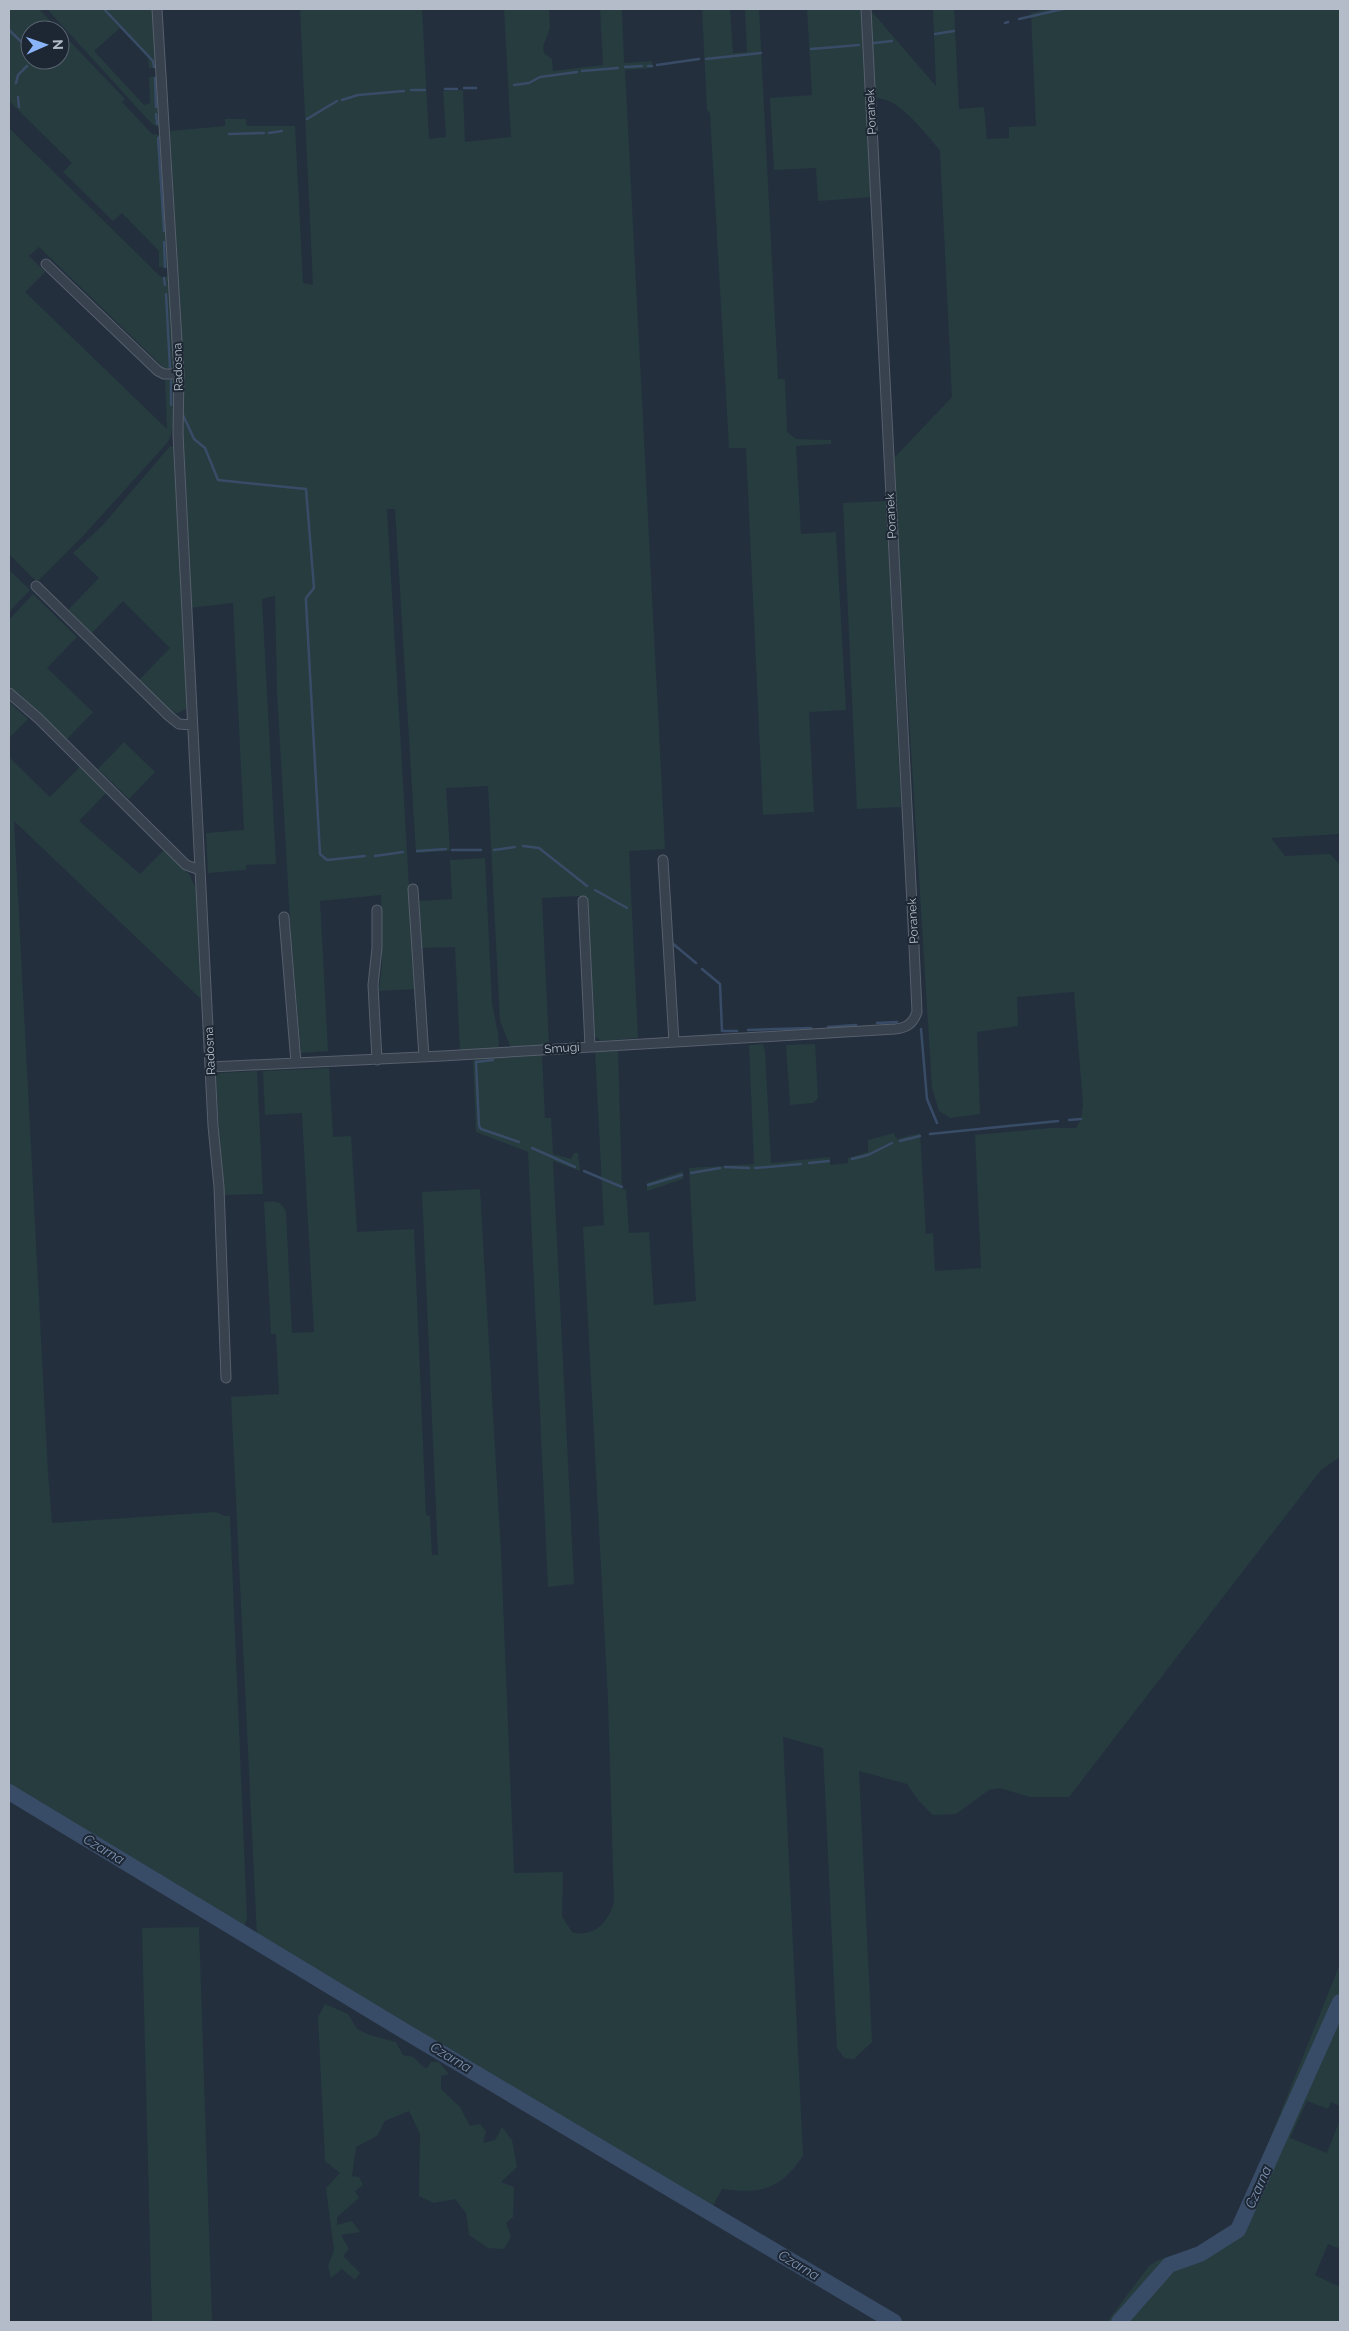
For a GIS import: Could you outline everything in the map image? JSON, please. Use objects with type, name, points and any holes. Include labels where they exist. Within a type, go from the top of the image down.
[{"type":"street","name":"Radosna","points":[[157,9],[179,374],[178,434],[213,1126],[219,1187],[226,1378]]},
{"type":"street","name":"Poranek","points":[[866,9],[914,924],[917,1012],[912,1022]]},
{"type":"street","points":[[46,264],[158,371],[164,374],[179,374]]},
{"type":"street","points":[[36,586],[169,716],[179,724],[192,725]]},
{"type":"street","points":[[9,693],[38,718],[186,865],[200,870]]},
{"type":"street","points":[[663,860],[674,1042]]},
{"type":"street","points":[[413,889],[424,1057]]},
{"type":"street","points":[[583,902],[590,1046]]},
{"type":"street","points":[[377,910],[377,948],[374,985],[377,1060]]},
{"type":"street","points":[[284,918],[296,1063]]},
{"type":"street","name":"Smugi","points":[[211,1067],[377,1060],[894,1029],[902,1028],[912,1022]]},
{"type":"green space","points":[[9,9],[39,9],[49,20],[20,20],[20,70],[70,70],[70,41],[125,99],[122,102],[152,134],[161,135],[168,268],[159,267],[159,251],[122,213],[113,221],[63,172],[72,163],[9,101]]},
{"type":"green space","points":[[47,9],[152,9],[156,68],[149,68],[148,58],[120,28],[94,51],[144,105],[150,103],[149,77],[158,76],[160,128],[152,124],[70,34],[70,20],[57,20]]},
{"type":"green space","points":[[300,9],[422,9],[429,139],[446,137],[443,91],[463,90],[465,142],[511,137],[504,9],[549,9],[550,28],[543,47],[544,53],[552,59],[553,71],[603,65],[600,9],[622,9],[624,63],[652,61],[652,68],[625,70],[665,849],[629,851],[638,1038],[601,1041],[593,1035],[585,899],[578,896],[542,898],[549,1046],[511,1048],[500,1021],[488,786],[446,788],[450,851],[416,853],[395,509],[387,509],[415,989],[379,991],[382,961],[381,895],[320,901],[328,1051],[301,1053],[291,937],[277,691],[275,596],[262,599],[276,864],[246,865],[246,870],[208,873],[206,833],[244,830],[233,603],[190,608],[181,421],[183,371],[170,131],[225,126],[225,119],[246,119],[247,126],[295,126],[303,283],[313,285]]},
{"type":"green space","points":[[702,9],[730,9],[733,53],[747,52],[745,9],[759,9],[778,379],[785,379],[787,432],[796,439],[831,440],[831,444],[796,446],[801,534],[836,532],[846,710],[809,712],[814,812],[763,815],[746,448],[729,448],[710,113],[707,110]]},
{"type":"green space","points":[[807,9],[861,9],[871,197],[818,201],[816,168],[774,170],[770,98],[812,95]]},
{"type":"green space","points":[[933,9],[954,9],[959,109],[984,107],[987,139],[1009,138],[1009,127],[1036,126],[1031,13],[1048,9],[1340,9],[1340,834],[1271,838],[1285,856],[1330,854],[1340,865],[1340,1457],[1321,1470],[1069,1797],[1030,1797],[1000,1788],[989,1790],[956,1814],[933,1815],[919,1801],[907,1784],[859,1771],[872,2042],[854,2059],[844,2058],[837,2048],[823,1748],[783,1737],[803,2156],[786,2176],[778,2183],[769,2187],[749,2191],[722,2189],[712,2208],[257,1937],[231,1397],[279,1394],[276,1334],[271,1334],[264,1202],[278,1202],[286,1212],[292,1333],[314,1332],[302,1113],[265,1115],[263,1071],[329,1068],[333,1137],[351,1136],[357,1232],[414,1229],[426,1515],[430,1516],[432,1555],[438,1555],[422,1192],[480,1189],[501,1552],[514,1873],[563,1872],[562,1916],[572,1932],[587,1933],[593,1931],[609,1915],[614,1901],[608,1699],[583,1227],[604,1225],[595,1051],[618,1050],[622,1189],[626,1190],[629,1233],[649,1232],[654,1305],[696,1301],[689,1168],[754,1164],[749,1045],[763,1044],[765,1052],[771,1163],[830,1157],[830,1165],[848,1163],[848,1158],[868,1152],[868,1140],[894,1133],[896,1139],[920,1133],[926,1234],[933,1233],[935,1271],[981,1268],[975,1135],[1050,1128],[1076,1128],[1081,1119],[1083,1105],[1074,992],[1017,997],[1018,1026],[977,1032],[980,1114],[950,1118],[939,1111],[932,1088],[893,459],[952,397],[940,150],[910,117],[892,102],[874,99],[870,14],[873,13],[936,86]]},
{"type":"green space","points":[[9,128],[161,277],[168,276],[171,287],[176,369],[164,371],[159,363],[39,247],[29,256],[45,272],[25,292],[167,429],[165,379],[173,379],[176,382],[174,420],[168,442],[84,535],[37,582],[9,554]]},
{"type":"green space","points":[[170,446],[174,447],[176,462],[187,703],[186,709],[178,713],[172,713],[139,680],[170,648],[123,601],[91,634],[67,611],[99,578],[73,553],[102,526]]},
{"type":"green space","points":[[886,501],[901,807],[857,809],[843,503]]},
{"type":"green space","points":[[9,570],[30,590],[9,612]]},
{"type":"green space","points":[[33,594],[77,637],[47,668],[93,712],[67,739],[9,688],[9,620]]},
{"type":"green space","points":[[9,702],[28,719],[9,738]]},
{"type":"green space","points":[[124,742],[155,772],[129,799],[98,769]]},
{"type":"green space","points":[[9,757],[50,797],[80,767],[106,793],[79,821],[140,874],[164,850],[190,875],[197,892],[204,1002],[14,821],[52,1523],[216,1512],[224,1516],[230,1516],[247,1919],[243,1930],[67,1825],[9,1786]]},
{"type":"green space","points":[[485,858],[492,1004],[499,1048],[460,1051],[455,947],[421,948],[419,901],[452,899],[450,860]]},
{"type":"green space","points":[[815,1044],[818,1098],[813,1103],[790,1105],[786,1045]]},
{"type":"green space","points":[[542,1054],[545,1118],[551,1118],[553,1154],[571,1159],[574,1153],[578,1153],[580,1171],[553,1161],[574,1584],[548,1587],[528,1152],[476,1132],[473,1061],[474,1058]]},
{"type":"green space","points":[[257,1071],[263,1194],[224,1195],[216,1077],[219,1073]]},
{"type":"green space","points":[[683,1171],[683,1179],[647,1191],[647,1183]]},
{"type":"green space","points":[[199,1927],[212,2322],[152,2322],[142,1928]]},
{"type":"green space","points":[[1340,1964],[1340,2106],[1331,2102],[1328,2109],[1307,2101],[1290,2138],[1327,2153],[1340,2120],[1340,2244],[1338,2248],[1328,2244],[1315,2275],[1340,2287],[1340,2322],[1107,2322],[1149,2266],[1170,2256],[1189,2252],[1206,2245],[1222,2236],[1233,2223],[1243,2206]]},
{"type":"green space","points":[[325,2004],[348,2014],[357,2029],[370,2035],[396,2042],[403,2055],[413,2057],[426,2069],[431,2062],[439,2062],[449,2074],[441,2076],[441,2089],[460,2107],[470,2126],[480,2124],[486,2132],[483,2143],[495,2140],[502,2127],[512,2140],[517,2167],[501,2182],[514,2187],[513,2217],[506,2223],[511,2237],[504,2249],[488,2248],[469,2235],[466,2213],[455,2199],[434,2203],[419,2196],[420,2134],[409,2111],[385,2121],[377,2136],[356,2147],[352,2176],[359,2177],[363,2185],[355,2191],[359,2198],[337,2217],[337,2225],[352,2221],[360,2232],[341,2235],[349,2249],[343,2256],[360,2273],[355,2280],[342,2269],[331,2278],[328,2266],[334,2250],[326,2188],[340,2173],[325,2161],[318,2017]]},
{"type":"waterway","points":[[104,9],[153,61],[154,67]]},
{"type":"waterway","points":[[1019,19],[1063,9]]},
{"type":"waterway","points":[[9,30],[20,40]]},
{"type":"waterway","points":[[935,34],[954,31]]},
{"type":"waterway","points":[[874,43],[892,41]]},
{"type":"waterway","points":[[811,49],[859,45]]},
{"type":"waterway","points":[[706,59],[761,53]]},
{"type":"waterway","points":[[657,65],[699,59]]},
{"type":"waterway","points":[[625,67],[642,66]]},
{"type":"waterway","points":[[582,71],[618,68]]},
{"type":"waterway","points":[[16,83],[18,75],[23,70]]},
{"type":"waterway","points":[[514,85],[529,83],[540,77],[577,72]]},
{"type":"waterway","points":[[155,78],[156,107]]},
{"type":"waterway","points":[[464,88],[476,88]]},
{"type":"waterway","points":[[445,89],[457,89]]},
{"type":"waterway","points":[[411,90],[425,90]]},
{"type":"waterway","points":[[342,100],[358,95],[404,91]]},
{"type":"waterway","points":[[18,97],[19,107]]},
{"type":"waterway","points":[[307,119],[337,101]]},
{"type":"waterway","points":[[156,114],[157,124]]},
{"type":"waterway","points":[[269,133],[282,131]]},
{"type":"waterway","points":[[229,134],[264,133]]},
{"type":"waterway","points":[[160,137],[158,138],[164,231]]},
{"type":"waterway","points":[[164,242],[165,267]]},
{"type":"waterway","points":[[164,278],[165,285]]},
{"type":"waterway","points":[[166,294],[170,368]]},
{"type":"waterway","points":[[171,381],[171,405]]},
{"type":"waterway","points":[[183,415],[194,439],[205,448],[218,480],[306,489],[314,588],[306,598],[306,602],[320,854],[327,860],[365,856]]},
{"type":"waterway","points":[[523,846],[539,848],[587,886]]},
{"type":"waterway","points":[[494,850],[515,847]]},
{"type":"waterway","points":[[417,851],[446,849]]},
{"type":"waterway","points":[[452,850],[481,850]]},
{"type":"waterway","points":[[375,856],[403,852]]},
{"type":"waterway","points":[[595,890],[627,908]]},
{"type":"waterway","points":[[672,943],[696,963]]},
{"type":"waterway","points":[[702,969],[720,984],[722,1031],[737,1031]]},
{"type":"waterway","points":[[877,1023],[897,1022]]},
{"type":"waterway","points":[[828,1027],[856,1025]]},
{"type":"waterway","points":[[748,1030],[811,1028]]},
{"type":"waterway","points":[[921,1029],[927,1099],[937,1123]]},
{"type":"waterway","points":[[493,1060],[476,1062],[479,1126],[481,1129],[519,1142]]},
{"type":"waterway","points":[[1069,1120],[1081,1119]]},
{"type":"waterway","points":[[930,1134],[1058,1121]]},
{"type":"waterway","points":[[900,1141],[920,1136]]},
{"type":"waterway","points":[[852,1159],[868,1155],[892,1143]]},
{"type":"waterway","points":[[532,1148],[575,1167]]},
{"type":"waterway","points":[[809,1163],[829,1161]]},
{"type":"waterway","points":[[755,1168],[801,1164]]},
{"type":"waterway","points":[[725,1167],[749,1168]]},
{"type":"waterway","points":[[691,1173],[720,1168]]},
{"type":"waterway","points":[[584,1171],[622,1187]]},
{"type":"waterway","points":[[648,1185],[682,1175]]},
{"type":"waterway","name":"Czarna","points":[[9,1792],[406,2032],[894,2322]]},
{"type":"waterway","name":"Czarna","points":[[1119,2322],[1169,2265],[1200,2254],[1238,2230],[1340,2002]]}]
